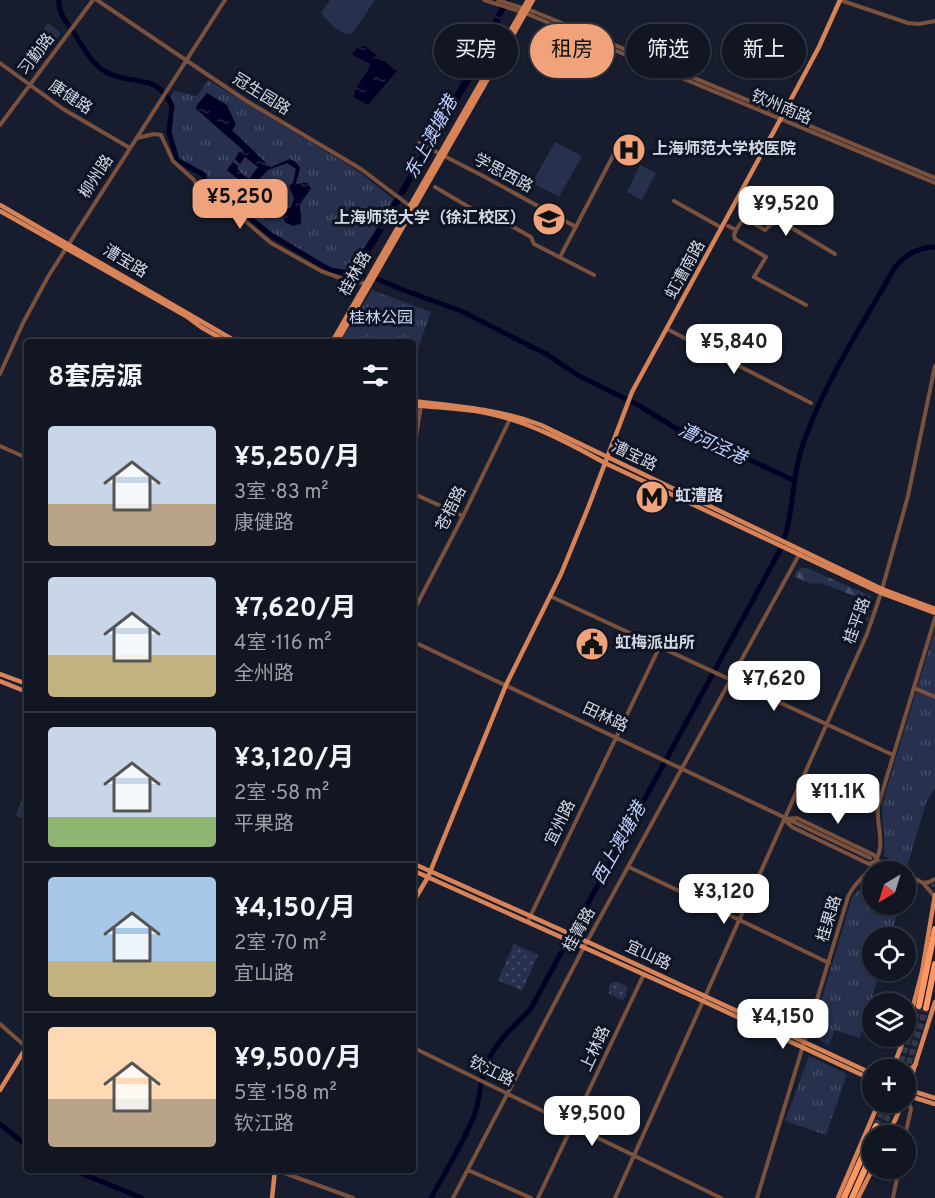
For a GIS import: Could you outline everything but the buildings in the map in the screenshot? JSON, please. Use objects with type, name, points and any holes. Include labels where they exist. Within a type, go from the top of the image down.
[{"type":"highway","points":[[935,929],[922,1007],[935,964]]},
{"type":"highway","points":[[844,1198],[862,1163]]},
{"type":"highway","points":[[852,1198],[862,1176]]},
{"type":"main road","name":"桂林路","points":[[334,339],[528,0]]},
{"type":"main road","name":"桂林路","points":[[524,10],[533,0]]},
{"type":"main road","name":"虹漕南路","points":[[607,460],[632,392],[725,227],[819,47],[840,0]]},
{"type":"main road","name":"漕宝路","points":[[0,204],[222,339]]},
{"type":"main road","name":"漕宝路","points":[[0,211],[232,339]]},
{"type":"main road","name":"桂林路","points":[[339,339],[367,284]]},
{"type":"main road","name":"漕宝路","points":[[416,403],[511,417],[550,429],[607,460],[882,591],[935,610]]},
{"type":"main road","points":[[416,897],[429,874],[506,685],[550,596],[607,460]]},
{"type":"main road","points":[[0,674],[24,683]]},
{"type":"main road","points":[[0,681],[24,691]]},
{"type":"main road","name":"宜山路","points":[[416,866],[429,874],[704,998],[862,1074]]},
{"type":"main road","name":"宜山路","points":[[416,871],[429,874]]},
{"type":"main road","points":[[916,994],[935,896]]},
{"type":"main road","name":"宜山路","points":[[586,944],[645,974],[704,998]]},
{"type":"main road","points":[[916,1065],[935,1002]]},
{"type":"main road","name":"宜山路","points":[[804,1045],[862,1069]]},
{"type":"main road","points":[[897,1058],[901,1047]]},
{"type":"main road","points":[[0,1090],[24,1052]]},
{"type":"main road","points":[[916,1095],[935,1098]]},
{"type":"main road","points":[[916,1097],[935,1104]]},
{"type":"main road","points":[[838,1198],[876,1113]]},
{"type":"main road","points":[[893,1125],[897,1115]]},
{"type":"main road","points":[[272,1198],[275,1173]]},
{"type":"main road","points":[[858,1198],[868,1179]]},
{"type":"street","name":"习勤路","points":[[0,125],[95,0]]},
{"type":"street","name":"冠生园路","points":[[95,0],[257,107],[353,164],[411,207]]},
{"type":"street","name":"柳州路","points":[[0,374],[23,323],[67,246],[225,0]]},
{"type":"street","name":"钦州南路","points":[[484,0],[500,2],[524,10],[935,183]]},
{"type":"street","points":[[840,0],[908,23],[919,24],[935,21]]},
{"type":"street","name":"康健路","points":[[0,63],[71,114],[130,148]]},
{"type":"street","name":"钦州南路","points":[[782,118],[935,177]]},
{"type":"street","points":[[136,138],[161,135],[173,161],[194,180],[203,199],[236,212],[271,243],[328,274],[367,284]]},
{"type":"street","name":"学思西路","points":[[420,144],[576,227]]},
{"type":"street","points":[[560,257],[614,154]]},
{"type":"street","points":[[435,187],[494,222],[501,220],[531,237],[534,244],[594,275]]},
{"type":"street","points":[[674,201],[725,227],[736,230]]},
{"type":"street","points":[[806,305],[754,277],[766,257],[735,239],[736,230],[744,218],[765,230],[777,219],[835,254]]},
{"type":"street","points":[[667,329],[811,403]]},
{"type":"street","name":"桂平路","points":[[615,1198],[859,655],[882,591],[909,489],[935,366]]},
{"type":"street","points":[[416,437],[421,404]]},
{"type":"street","name":"苍梧路","points":[[416,606],[511,417]]},
{"type":"street","points":[[0,446],[24,457]]},
{"type":"street","points":[[416,495],[463,516]]},
{"type":"street","name":"桂箐路","points":[[453,1198],[586,944],[800,551]]},
{"type":"street","points":[[550,596],[893,755]]},
{"type":"street","points":[[877,860],[881,844],[878,806],[935,618]]},
{"type":"street","name":"田林路","points":[[416,642],[870,858]]},
{"type":"street","name":"宜州路","points":[[529,919],[660,646]]},
{"type":"street","points":[[914,688],[935,697]]},
{"type":"street","name":"田林路","points":[[797,818],[874,855],[877,860],[869,864],[792,827],[785,819],[797,818]]},
{"type":"street","name":"桂果路","points":[[757,1198],[852,888],[877,860]]},
{"type":"street","points":[[629,867],[829,963]]},
{"type":"street","points":[[916,879],[923,883],[935,896]]},
{"type":"street","points":[[923,883],[935,879]]},
{"type":"street","name":"上林路","points":[[538,1198],[645,974]]},
{"type":"street","points":[[0,1023],[24,1044]]},
{"type":"street","name":"钦江路","points":[[416,1048],[721,1198]]},
{"type":"street","points":[[468,1170],[531,1198]]},
{"type":"street","points":[[283,1173],[353,1198]]},
{"type":"street","points":[[893,1198],[897,1179]]},
{"type":"green space","points":[[330,0],[375,0],[352,34],[347,34],[331,24],[321,13]]},
{"type":"green space","points":[[48,23],[61,33],[44,56],[31,46]]},
{"type":"green space","points":[[208,80],[358,171],[393,199],[385,216],[349,270],[330,270],[271,235],[239,209],[226,202],[215,200],[206,193],[204,175],[177,160],[169,132],[172,106],[169,99],[174,91],[197,96]]},
{"type":"green space","points":[[555,142],[582,156],[559,197],[532,183]]},
{"type":"green space","points":[[640,165],[656,173],[642,200],[627,192]]},
{"type":"green space","name":"桂林公园","points":[[372,290],[431,312],[416,354],[416,339],[342,339]]},
{"type":"green space","points":[[801,568],[807,568],[871,596],[868,623],[855,596],[820,583],[812,584],[795,577],[796,572]]},
{"type":"green space","points":[[935,629],[935,788],[926,803],[909,861],[894,861],[884,856],[882,804]]},
{"type":"green space","points":[[24,796],[24,819],[16,814]]},
{"type":"green space","points":[[862,887],[862,915],[897,915],[893,927],[862,927],[862,981],[877,981],[873,993],[862,993],[860,1038],[835,1030],[829,1045],[811,1035],[852,897]]},
{"type":"green space","points":[[514,944],[538,955],[522,991],[498,980]]},
{"type":"green space","points":[[613,982],[627,987],[623,1000],[609,994],[609,986]]},
{"type":"green space","points":[[809,1056],[847,1074],[826,1135],[785,1121]]},
{"type":"water","points":[[503,0],[510,0],[499,24],[491,24]]},
{"type":"water","points":[[365,46],[397,71],[368,105],[354,97],[356,88],[367,73],[370,64],[352,54],[358,47]]},
{"type":"water","points":[[464,78],[473,78],[364,260],[365,266],[352,267],[383,219]]},
{"type":"water","points":[[207,93],[227,105],[236,125],[232,130],[266,165],[271,167],[290,159],[296,162],[300,168],[296,183],[307,183],[311,188],[300,207],[301,224],[294,226],[286,223],[282,216],[272,212],[282,205],[286,210],[291,207],[294,198],[289,186],[293,183],[296,169],[287,163],[268,170],[250,189],[227,170],[233,162],[238,166],[237,169],[249,179],[258,167],[245,157],[240,164],[235,159],[239,152],[244,151],[196,109]]},
{"type":"waterway","name":"漕河泾港","points":[[59,0],[61,14],[96,64],[116,76],[151,84],[166,95],[172,106],[169,132],[177,160],[204,175],[206,193],[215,200],[226,202],[239,209],[271,235],[330,270],[363,275]]},
{"type":"waterway","name":"西上澳塘港","points":[[431,1198],[474,1116],[487,1063],[503,1038],[530,1010],[779,552],[790,515],[801,450],[831,379],[895,267],[913,252],[935,247]]},
{"type":"waterway","name":"东上澳塘港","points":[[352,273],[357,265]]},
{"type":"waterway","name":"漕河泾港","points":[[378,279],[461,311],[548,355],[579,376],[638,405],[695,440],[750,460],[795,481]]},
{"type":"waterway","points":[[0,1124],[24,1144]]},
{"type":"waterway","points":[[80,1173],[142,1198]]},
{"type":"tunnel","points":[[926,882],[935,886]]},
{"type":"tunnel","points":[[902,1059],[919,1006]]},
{"type":"tunnel","points":[[910,1059],[926,1008]]},
{"type":"tunnel","points":[[876,1125],[881,1113]]},
{"type":"tunnel","points":[[884,1125],[889,1113]]},
{"type":"place","name":"上海师范大学校医院","points":[[629,150]]},
{"type":"place","name":"上海师范大学（徐汇校区）","points":[[549,219]]},
{"type":"place","name":"虹漕路","points":[[652,497]]},
{"type":"place","name":"虹梅派出所","points":[[592,644]]}]
